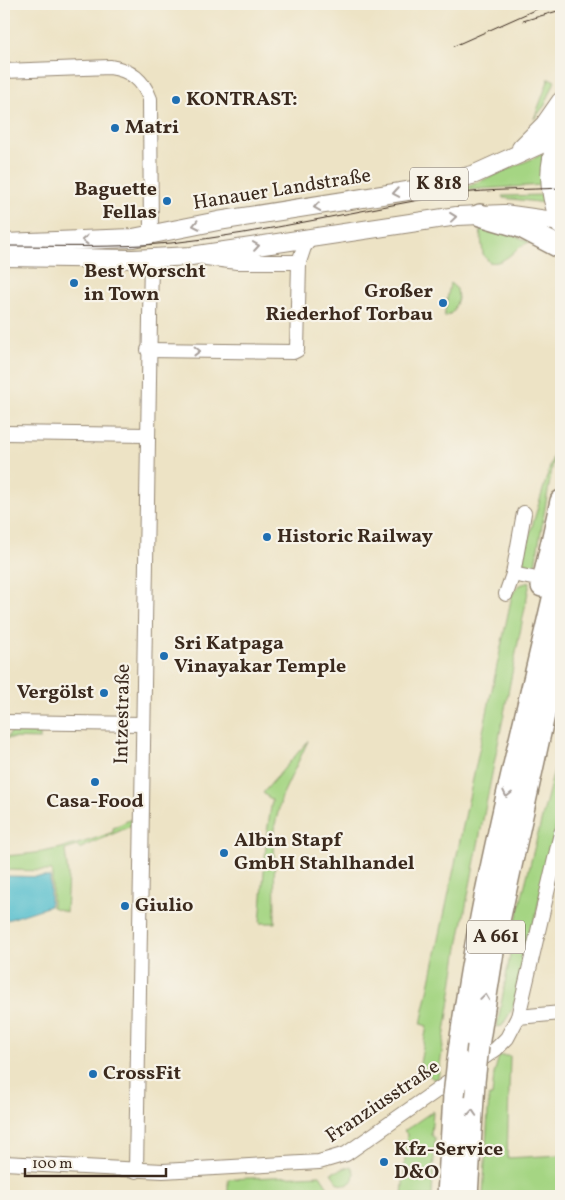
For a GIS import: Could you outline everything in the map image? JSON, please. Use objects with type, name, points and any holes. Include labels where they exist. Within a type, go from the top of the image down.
[{"type":"highway","points":[[480,215],[520,227],[561,248]]},
{"type":"highway","points":[[518,746],[524,676],[561,501]]},
{"type":"highway","name":"A 661","points":[[448,1196],[454,1096],[475,945],[518,746],[561,564]]},
{"type":"highway","name":"A 661","points":[[467,1196],[474,1082],[495,939],[561,637]]},
{"type":"highway","points":[[519,830],[561,696]]},
{"type":"main road","points":[[509,158],[538,131],[561,101]]},
{"type":"main road","name":"Hanauer Landstraße","points":[[4,243],[133,238],[218,221],[426,188],[475,174],[560,132]]},
{"type":"main road","points":[[560,132],[550,192],[561,222]]},
{"type":"main road","points":[[555,167],[561,189]]},
{"type":"main road","name":"K 818","points":[[4,257],[151,258],[190,256],[427,220],[480,215],[520,215],[561,222]]},
{"type":"main road","points":[[151,235],[151,258]]},
{"type":"street","points":[[4,70],[110,67],[122,69],[140,80],[150,100],[151,235]]},
{"type":"street","points":[[148,350],[293,352],[297,350],[298,262],[304,247],[311,238]]},
{"type":"street","points":[[190,256],[237,262],[298,262]]},
{"type":"street","name":"Intzestraße","points":[[136,1171],[146,435],[151,258]]},
{"type":"street","points":[[4,433],[146,435]]},
{"type":"street","points":[[506,594],[513,574],[524,513]]},
{"type":"street","points":[[513,574],[532,578]]},
{"type":"street","points":[[4,722],[142,724]]},
{"type":"street","name":"Franziusstraße","points":[[4,1163],[136,1171],[318,1162],[337,1158],[496,1049],[507,1038],[518,1017],[561,833]]},
{"type":"street","points":[[518,1017],[561,1013]]},
{"type":"green space","points":[[549,78],[555,81],[545,105],[534,119]]},
{"type":"green space","points":[[543,154],[542,185],[466,190],[465,188]]},
{"type":"green space","points":[[544,195],[546,203],[503,198],[502,196]]},
{"type":"green space","points":[[480,229],[499,229],[530,242],[500,261],[489,262],[483,254]]},
{"type":"green space","points":[[450,283],[457,289],[458,299],[453,312],[444,317]]},
{"type":"green space","points":[[556,446],[534,571],[524,563],[523,557]]},
{"type":"green space","points":[[530,582],[459,941],[438,1078],[435,1080],[426,1073],[420,1063],[427,1026],[421,1024],[512,595],[519,585]]},
{"type":"green space","points":[[11,732],[40,733],[40,739],[7,738]]},
{"type":"green space","points":[[308,741],[282,796],[274,829],[275,923],[260,923],[267,832],[272,800],[263,793]]},
{"type":"green space","points":[[561,743],[561,805],[519,988],[513,1008],[502,1026],[497,1027],[517,916]]},
{"type":"green space","points":[[131,819],[131,826],[79,849],[78,846],[65,850],[68,875],[66,912],[52,907],[52,871],[4,870],[4,856],[59,849],[113,832],[113,828]]},
{"type":"green space","points":[[499,1056],[510,1056],[507,1158],[561,1155],[561,1196],[483,1196],[489,1096],[492,1096],[494,1074]]},
{"type":"green space","points":[[433,1111],[431,1135],[435,1138],[432,1196],[402,1196],[407,1134],[404,1131]]},
{"type":"green space","points":[[351,1166],[354,1172],[353,1180],[347,1185],[339,1184],[331,1173]]},
{"type":"green space","points":[[320,1175],[334,1196],[228,1196],[228,1179]]},
{"type":"water","points":[[4,876],[50,877],[50,906],[4,921]]},
{"type":"tram line","points":[[454,46],[548,4]]},
{"type":"tram line","points":[[523,21],[561,10]]},
{"type":"tram line","points":[[4,246],[108,246],[171,243],[278,227],[468,192],[561,188]]},
{"type":"place","name":"KONTRAST:","points":[[176,100]]},
{"type":"place","name":"Matri","points":[[115,128]]},
{"type":"place","name":"Baguette Fellas","points":[[167,201]]},
{"type":"place","name":"Best Worscht in Town","points":[[74,283]]},
{"type":"place","name":"Großer Riederhof Torbau","points":[[443,303]]},
{"type":"place","name":"Historic Railway","points":[[267,537]]},
{"type":"place","name":"Sri Katpaga Vinayakar Temple","points":[[164,656]]},
{"type":"place","name":"Vergölst","points":[[104,693]]},
{"type":"place","name":"Casa-Food","points":[[95,782]]},
{"type":"place","name":"Albin Stapf GmbH Stahlhandel","points":[[224,853]]},
{"type":"place","name":"Giulio","points":[[125,906]]},
{"type":"place","name":"CrossFit","points":[[93,1074]]},
{"type":"place","name":"Kfz-Service D&O","points":[[384,1162]]}]
